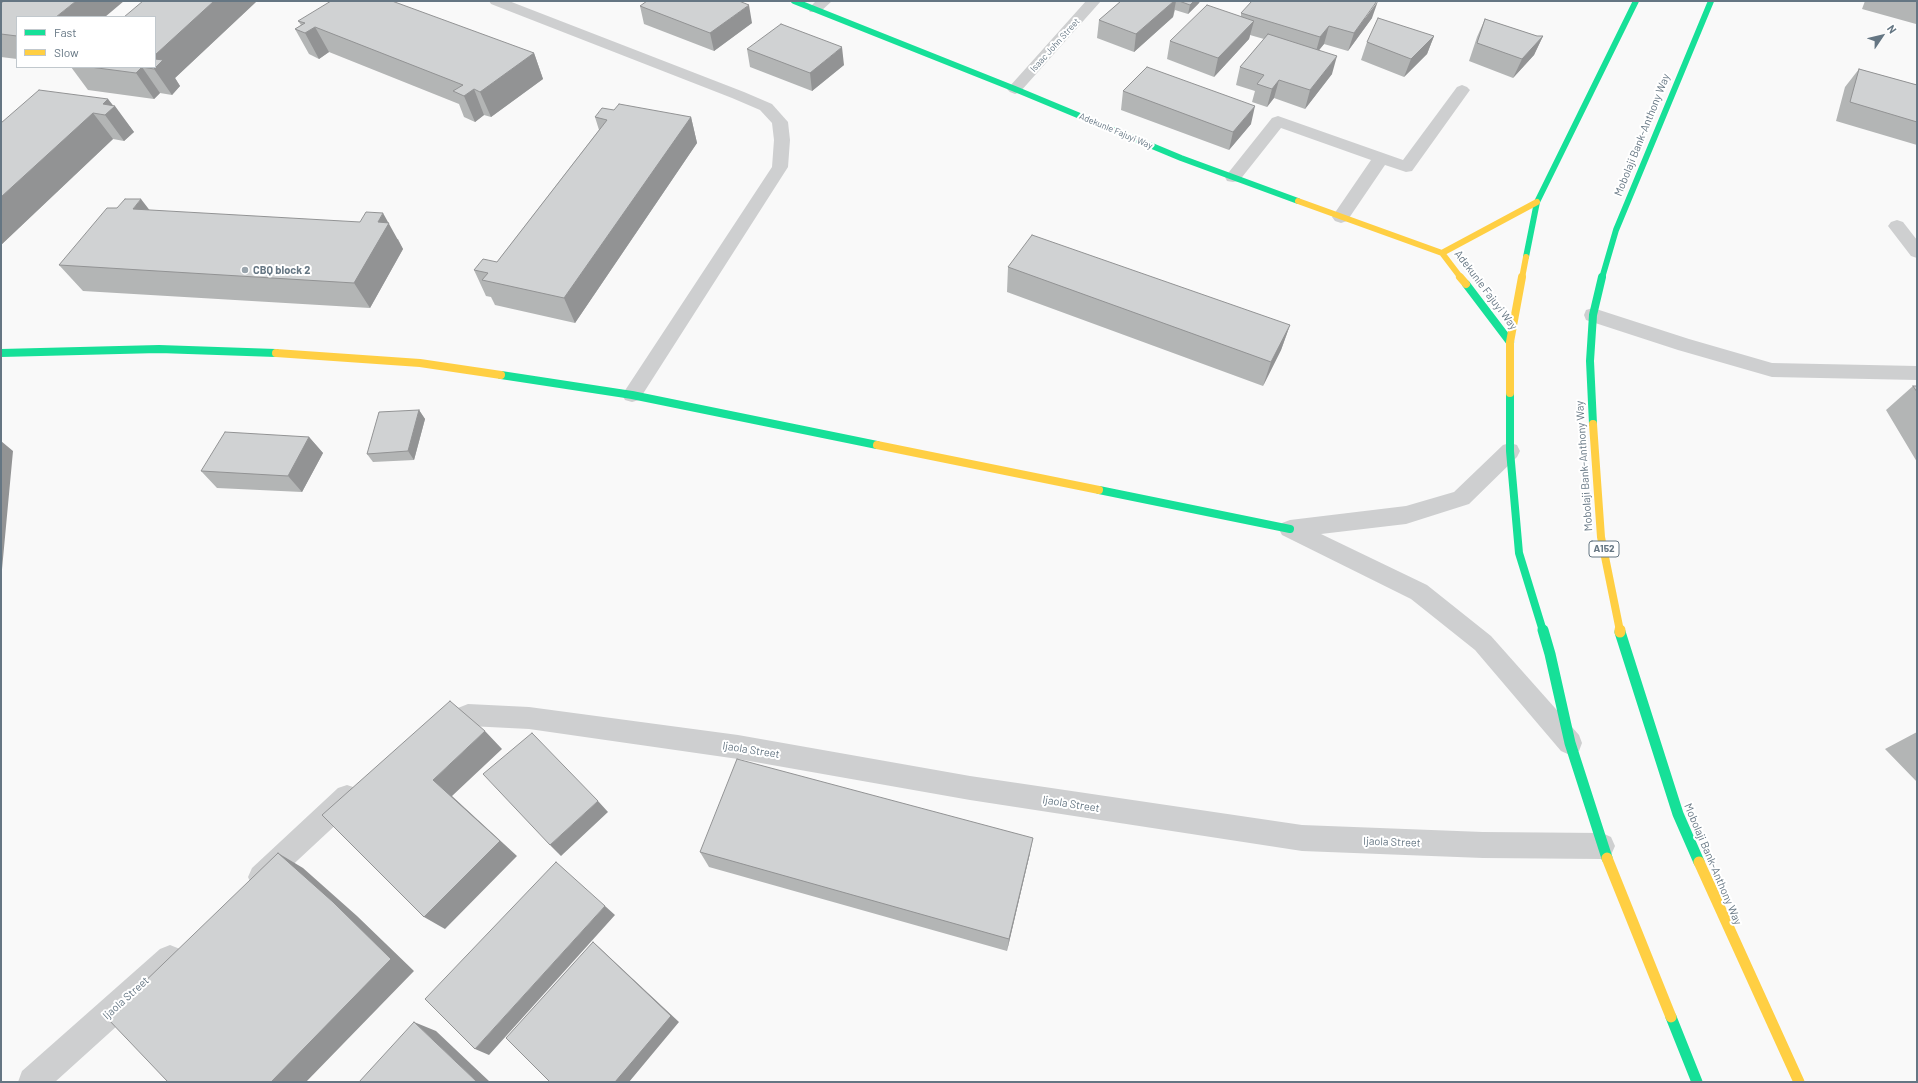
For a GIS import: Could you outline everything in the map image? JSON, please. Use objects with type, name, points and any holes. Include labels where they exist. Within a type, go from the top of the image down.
[{"type":"main road","name":"Adekunle Fajuyi Way","points":[[794,1],[820,5],[1015,89],[1181,158],[1341,217],[1442,252],[1510,342]]},
{"type":"main road","points":[[1636,1],[1537,202],[1510,342],[1510,451],[1519,553],[1550,654],[1570,743],[1602,846],[1697,1082]]},
{"type":"main road","name":"Mobolaji Bank-Anthony Way","points":[[1711,1],[1616,230],[1593,315],[1590,361],[1594,447],[1601,537],[1621,639],[1650,722],[1678,814],[1730,933],[1800,1082]]},
{"type":"main road","name":"Adekunle Fajuyi Way","points":[[1442,252],[1493,227],[1537,202]]},
{"type":"main road","points":[[1,353],[22,351],[151,350],[289,353],[420,363],[632,395],[855,438],[1290,529]]},
{"type":"street","points":[[496,1],[738,95],[766,107],[780,122],[782,140],[780,167],[632,395]]},
{"type":"street","name":"Isaac John Street","points":[[1015,89],[1094,1]]},
{"type":"street","points":[[1233,177],[1278,121],[1406,167],[1462,90]]},
{"type":"street","points":[[1341,217],[1381,158]]},
{"type":"street","points":[[1898,226],[1917,252]]},
{"type":"street","points":[[1593,315],[1685,346],[1772,370],[1917,373]]},
{"type":"street","points":[[1290,529],[1406,515],[1461,498],[1510,451]]},
{"type":"street","points":[[1290,529],[1419,592],[1483,643],[1570,743]]},
{"type":"street","name":"Ijaola Street","points":[[415,738],[421,734],[468,715],[529,718],[738,747],[970,788],[1302,838],[1483,846],[1602,846]]},
{"type":"street","points":[[243,893],[313,830],[361,782]]},
{"type":"street","name":"Ijaola Street","points":[[33,1082],[184,946]]},
{"type":"building","points":[[4,1],[76,1],[57,16],[16,16],[16,36],[1,34],[1,3]]},
{"type":"building","points":[[143,1],[214,1],[156,54],[156,16],[125,16]]},
{"type":"building","points":[[331,1],[392,1],[534,53],[480,92],[474,89],[464,96],[453,91],[463,85],[315,27],[305,33],[295,29],[305,23],[298,21]]},
{"type":"building","points":[[647,1],[739,1],[749,5],[710,33],[640,6]]},
{"type":"building","points":[[1121,1],[1174,1],[1136,34],[1099,20]]},
{"type":"building","points":[[1179,1],[1194,1],[1190,5]]},
{"type":"building","points":[[1252,1],[1377,1],[1354,33],[1329,26],[1320,37],[1241,13]]},
{"type":"building","points":[[1207,5],[1254,21],[1218,58],[1170,41]]},
{"type":"building","points":[[1378,18],[1434,36],[1411,59],[1367,42]]},
{"type":"building","points":[[1485,19],[1537,36],[1543,36],[1522,59],[1477,43]]},
{"type":"building","points":[[781,24],[842,47],[810,73],[747,49]]},
{"type":"building","points":[[1268,34],[1337,56],[1310,90],[1279,80],[1272,89],[1257,84],[1264,75],[1240,67]]},
{"type":"building","points":[[156,59],[163,60],[156,67]]},
{"type":"building","points":[[1147,67],[1255,106],[1233,132],[1123,91]]},
{"type":"building","points":[[98,68],[141,68],[136,73]]},
{"type":"building","points":[[1859,69],[1917,85],[1917,122],[1850,102]]},
{"type":"building","points":[[39,90],[108,99],[103,104],[115,106],[105,115],[93,113],[1,197],[1,123]]},
{"type":"building","points":[[619,104],[691,117],[564,298],[482,280],[488,273],[474,270],[483,259],[497,262],[607,120],[595,117],[602,108],[614,110]]},
{"type":"building","points":[[125,199],[141,199],[133,209],[360,222],[366,212],[383,213],[378,222],[389,223],[354,283],[59,265],[107,208],[117,208]]},
{"type":"building","points":[[1032,235],[1290,325],[1271,362],[1008,267]]},
{"type":"building","points":[[1913,386],[1917,386],[1917,392]]},
{"type":"building","points":[[419,410],[408,451],[367,454],[379,412]]},
{"type":"building","points":[[225,432],[309,437],[288,476],[201,471]]},
{"type":"building","points":[[450,701],[485,731],[433,780],[500,841],[424,917],[322,815]]},
{"type":"building","points":[[532,733],[598,801],[550,845],[483,774]]},
{"type":"building","points":[[737,759],[1033,838],[1009,939],[700,852]]},
{"type":"building","points":[[278,853],[333,902],[391,959],[271,1082],[168,1082],[107,1018]]},
{"type":"building","points":[[556,862],[605,906],[475,1049],[425,999]]},
{"type":"building","points":[[593,942],[671,1016],[615,1082],[550,1082],[506,1038]]},
{"type":"building","points":[[414,1022],[477,1082],[359,1082]]},
{"type":"traffic: fast","points":[[794,1],[1015,89],[1181,158],[1298,201]]},
{"type":"traffic: fast","points":[[1526,257],[1537,202],[1636,1]]},
{"type":"traffic: fast","points":[[1593,424],[1590,361],[1593,315],[1598,291],[1616,230],[1711,1]]},
{"type":"traffic: fast","points":[[1466,284],[1510,342]]},
{"type":"traffic: fast","points":[[1,353],[159,349],[276,353]]},
{"type":"traffic: fast","points":[[501,375],[632,395],[877,445]]},
{"type":"traffic: fast","points":[[1510,393],[1510,451],[1519,553],[1550,654],[1570,743],[1607,858]]},
{"type":"traffic: fast","points":[[1099,490],[1290,529]]},
{"type":"traffic: fast","points":[[1620,632],[1650,722],[1678,814],[1699,862]]},
{"type":"traffic: fast","points":[[1671,1017],[1697,1082]]},
{"type":"traffic: slow","points":[[1298,201],[1442,253],[1466,284]]},
{"type":"traffic: slow","points":[[1442,253],[1537,202]]},
{"type":"traffic: slow","points":[[1510,393],[1510,342],[1526,257]]},
{"type":"traffic: slow","points":[[276,353],[420,363],[501,375]]},
{"type":"traffic: slow","points":[[1593,424],[1601,537],[1620,632]]},
{"type":"traffic: slow","points":[[877,445],[1099,490]]},
{"type":"traffic: slow","points":[[1607,858],[1671,1017]]},
{"type":"traffic: slow","points":[[1699,862],[1799,1082]]},
{"type":"place","name":"CBQ block 2","points":[[245,270]]}]
